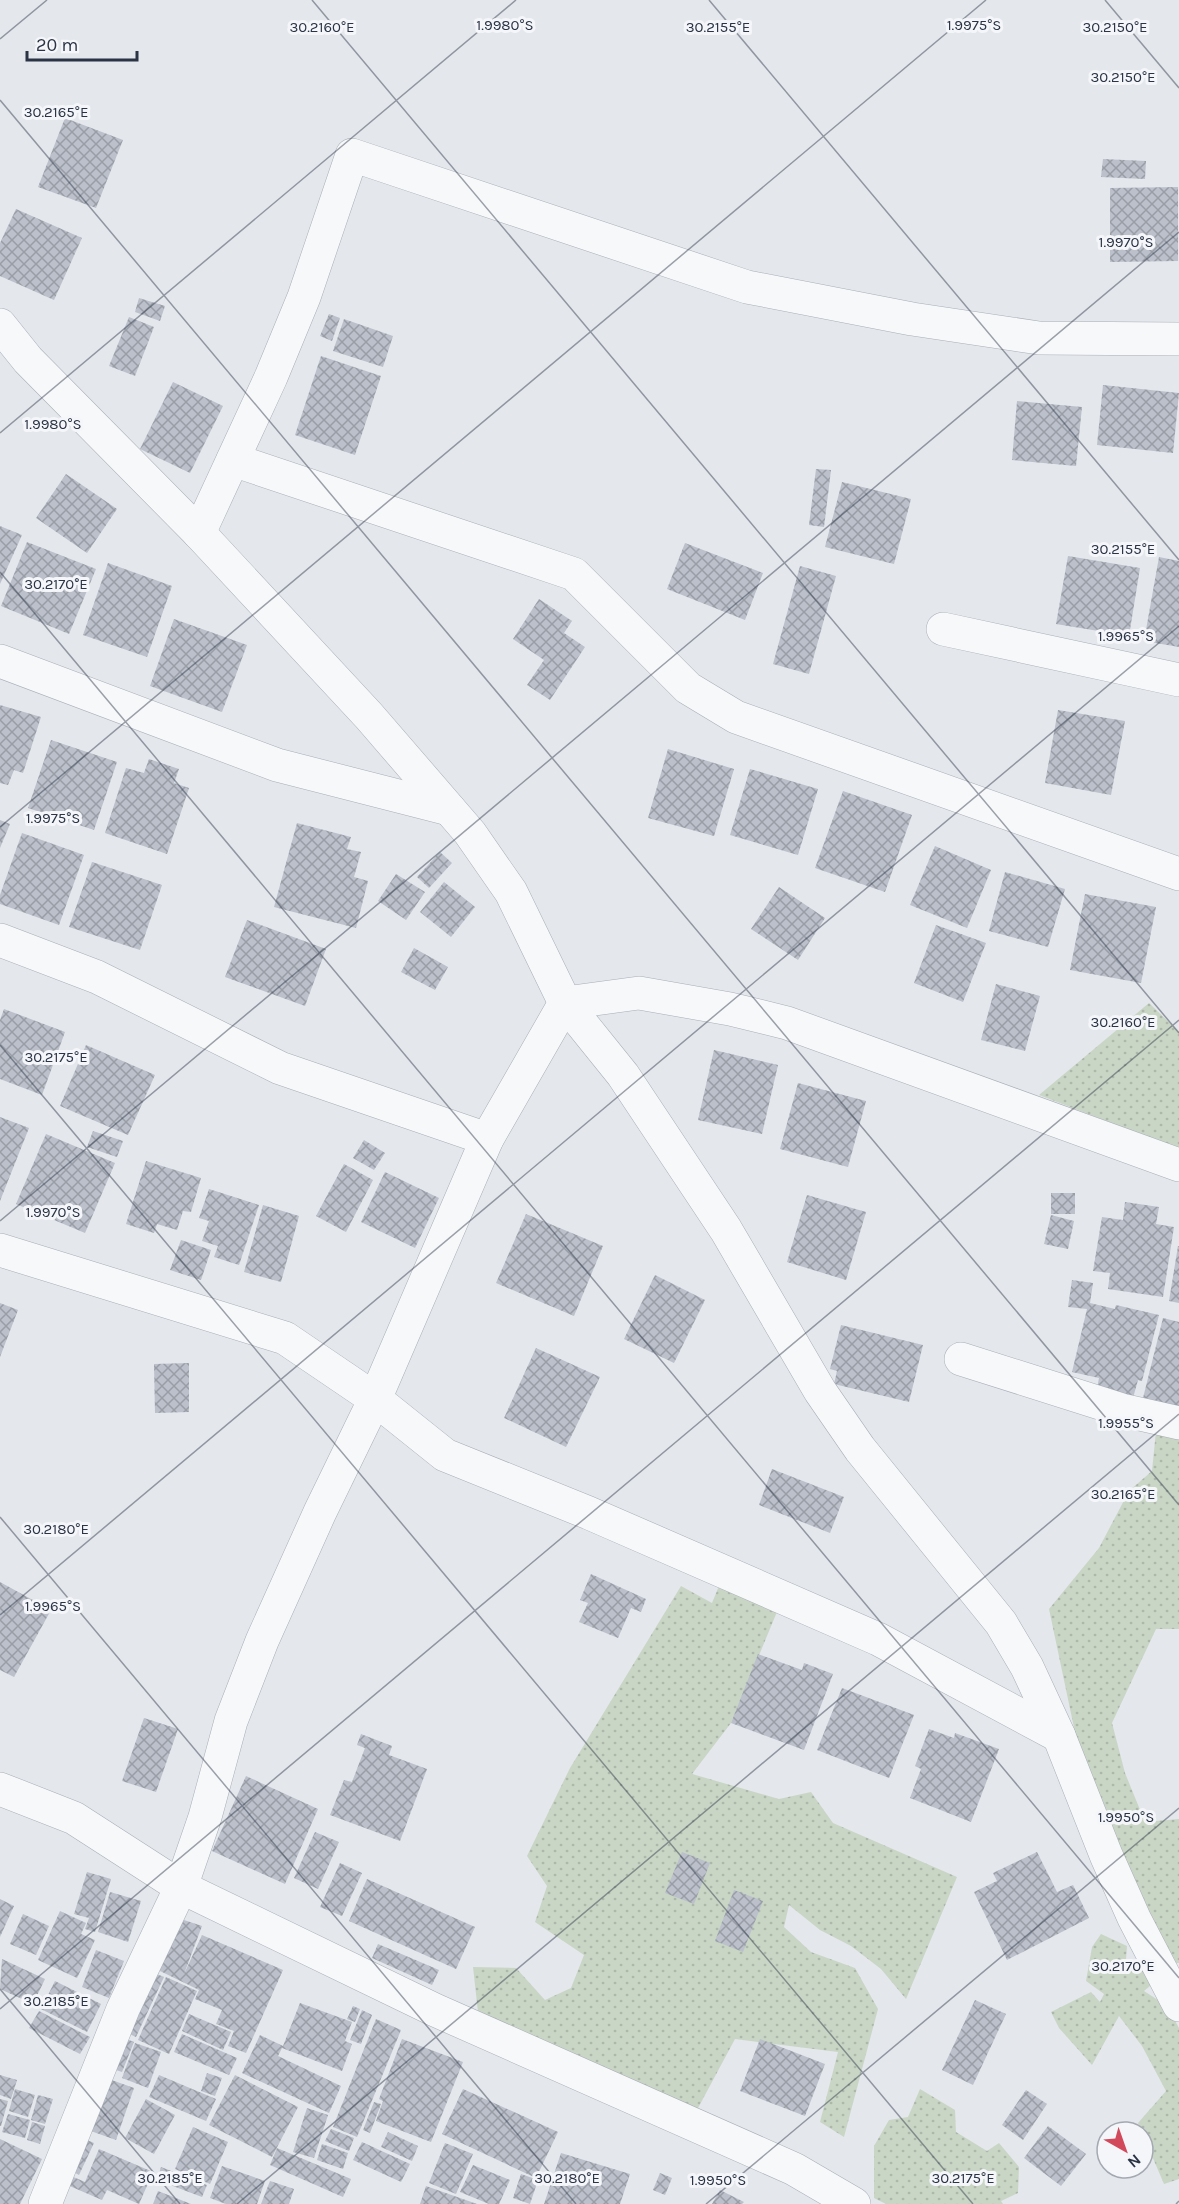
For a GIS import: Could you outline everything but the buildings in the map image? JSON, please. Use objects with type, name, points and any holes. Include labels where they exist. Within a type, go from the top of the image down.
[{"type":"street","points":[[199,533],[271,377],[304,297],[352,155],[747,287],[912,319],[1039,338],[1179,339]]},
{"type":"street","points":[[0,325],[14,354],[199,533],[369,716],[470,834],[511,892],[566,1003],[636,1094],[726,1230],[820,1391],[860,1449],[1001,1623],[1027,1667],[1059,1736],[1106,1855],[1179,2005]]},
{"type":"street","points":[[233,460],[574,574],[688,688],[736,717],[1179,874]]},
{"type":"street","points":[[943,629],[1179,680]]},
{"type":"street","points":[[0,661],[277,765],[449,809]]},
{"type":"street","points":[[0,940],[97,977],[280,1068],[487,1139]]},
{"type":"street","points":[[566,1003],[639,993],[730,1009],[787,1023],[1179,1165]]},
{"type":"street","points":[[45,2204],[123,2009],[181,1887],[206,1817],[231,1721],[262,1641],[320,1512],[375,1399],[487,1139],[566,1003]]},
{"type":"street","points":[[0,1250],[285,1338],[375,1399],[446,1455],[589,1513],[878,1639],[1059,1736]]},
{"type":"street","points":[[961,1359],[1122,1410],[1179,1423]]},
{"type":"street","points":[[0,1789],[74,1818],[181,1887],[435,2010],[794,2169],[854,2204]]},
{"type":"green space","points":[[1149,1003],[1179,1032],[1179,1149],[1039,1095]]},
{"type":"green space","points":[[1156,1431],[1179,1433],[1179,1629],[1156,1629],[1112,1723],[1125,1773],[1145,1822],[1179,1819],[1179,1963],[1172,1963],[1080,1756],[1049,1609],[1099,1548],[1129,1491],[1152,1471]]},
{"type":"green space","points":[[681,1586],[712,1603],[719,1586],[779,1607],[731,1723],[692,1774],[779,1799],[811,1792],[833,1823],[957,1877],[906,1999],[881,1969],[851,1946],[820,1930],[789,1905],[784,1927],[811,1952],[855,1968],[878,2009],[844,2137],[820,2122],[838,2052],[735,2039],[690,2123],[478,2012],[473,1967],[516,1968],[545,2000],[571,1988],[584,1955],[535,1922],[547,1886],[527,1856],[570,1768]]},
{"type":"green space","points":[[1101,1934],[1127,1946],[1125,1973],[1144,1961],[1163,1975],[1144,1991],[1167,2006],[1179,2028],[1179,2179],[1164,2184],[1155,2163],[1155,2120],[1141,2120],[1166,2091],[1142,2046],[1119,2016],[1092,2065],[1059,2028],[1051,2012],[1091,1992],[1100,2002],[1104,1994],[1086,1981],[1092,1947]]},
{"type":"green space","points":[[920,2089],[955,2110],[956,2132],[987,2151],[999,2143],[1019,2167],[1018,2193],[1001,2201],[1003,2204],[886,2204],[874,2198],[874,2146],[889,2120],[908,2117]]}]
